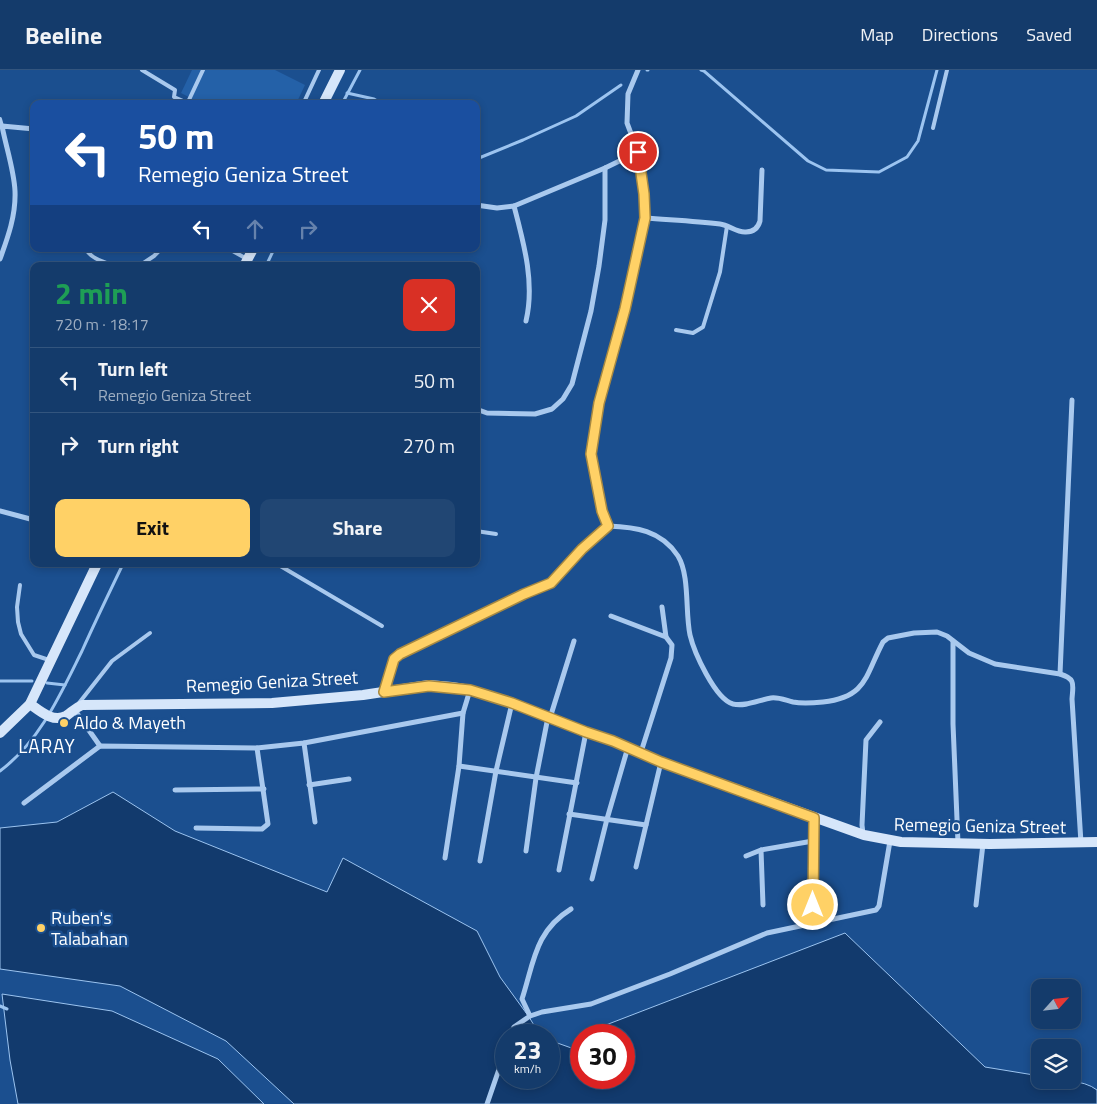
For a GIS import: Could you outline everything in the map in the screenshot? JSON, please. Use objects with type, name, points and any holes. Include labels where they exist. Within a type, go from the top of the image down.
[{"type":"street","points":[[325,100],[340,70]]},
{"type":"street","points":[[608,526],[602,511],[591,454],[599,403],[625,309],[645,218],[644,194],[638,152],[627,123],[628,94],[638,70]]},
{"type":"street","points":[[0,259],[9,234],[15,190],[2,126],[30,129]]},
{"type":"street","points":[[480,206],[497,208],[514,206],[638,152]]},
{"type":"street","points":[[480,411],[487,414],[535,414],[552,409],[563,399],[572,384],[591,311],[600,266],[605,220],[605,168]]},
{"type":"street","points":[[645,218],[726,226],[740,232],[748,232],[758,226],[760,221],[762,170]]},
{"type":"street","points":[[514,206],[528,260],[529,306],[526,322]]},
{"type":"street","points":[[1060,674],[1072,400]]},
{"type":"street","points":[[0,511],[30,519]]},
{"type":"street","points":[[384,692],[394,659],[400,654],[524,594],[551,583],[582,549],[608,526],[646,530],[671,548],[679,558],[683,572],[690,636],[713,688],[727,701],[734,704],[773,698],[809,704],[846,698],[854,693],[864,681],[883,642],[888,638],[927,631],[947,636],[970,653],[995,664],[1060,674],[1072,679],[1081,843]]},
{"type":"street","points":[[0,733],[30,704],[50,660],[85,599],[96,567]]},
{"type":"street","points":[[640,753],[671,658],[672,646],[666,637],[662,607]]},
{"type":"street","points":[[611,616],[666,637]]},
{"type":"street","points":[[526,851],[536,778],[549,717],[574,641]]},
{"type":"street","points":[[953,641],[953,724],[958,843]]},
{"type":"street","name":"Remegio Geniza Street","points":[[30,704],[54,719],[63,718],[74,708],[93,704],[272,702],[429,686],[470,690],[512,703],[628,747],[661,762],[864,835],[890,841],[983,844],[1097,842]]},
{"type":"street","points":[[444,858],[459,766],[463,713],[470,690]]},
{"type":"street","points":[[480,861],[496,771],[512,703]]},
{"type":"street","points":[[74,708],[100,746]]},
{"type":"street","points":[[24,803],[100,746],[258,748],[304,744],[463,713]]},
{"type":"street","points":[[864,835],[862,825],[866,740],[880,722]]},
{"type":"street","points":[[559,870],[586,732]]},
{"type":"street","points":[[304,744],[315,822]]},
{"type":"street","points":[[592,878],[606,819],[628,747]]},
{"type":"street","points":[[196,828],[262,829],[268,824],[258,748]]},
{"type":"street","points":[[636,867],[661,762]]},
{"type":"street","points":[[459,766],[577,783]]},
{"type":"street","points":[[309,785],[349,779]]},
{"type":"street","points":[[175,790],[264,789]]},
{"type":"street","points":[[569,814],[646,825]]},
{"type":"street","points":[[813,905],[814,818]]},
{"type":"street","points":[[746,856],[761,850],[813,841]]},
{"type":"street","points":[[518,1024],[530,1016],[542,1012],[591,1004],[767,934],[876,910],[880,901],[890,841]]},
{"type":"street","points":[[976,905],[983,844]]},
{"type":"street","points":[[761,850],[763,905]]},
{"type":"street","points":[[530,1016],[522,999],[536,953],[543,935],[558,917],[571,908]]},
{"type":"street","points":[[487,1104],[495,1081]]},
{"type":"lane","points":[[142,70],[175,90],[174,96],[183,100]]},
{"type":"lane","points":[[190,100],[203,70]]},
{"type":"lane","points":[[305,100],[319,70]]},
{"type":"lane","points":[[933,128],[947,70]]},
{"type":"lane","points":[[0,119],[2,126]]},
{"type":"lane","points":[[676,330],[693,333],[703,327],[720,272],[726,226]]},
{"type":"lane","points":[[88,252],[104,262]]},
{"type":"lane","points":[[145,262],[158,252]]},
{"type":"lane","points":[[232,252],[244,262]]},
{"type":"lane","points":[[480,532],[496,534]]},
{"type":"lane","points":[[281,567],[382,626]]},
{"type":"lane","points":[[20,585],[17,607],[21,634],[34,655],[50,660]]},
{"type":"lane","points":[[74,708],[112,661],[150,633]]},
{"type":"shaded area","points":[[192,70],[275,70],[305,85],[298,100],[194,100],[181,93]]},
{"type":"shaded area","points":[[113,792],[175,831],[327,892],[343,858],[477,931],[500,977],[533,1024],[495,1024],[495,1089],[560,1089],[560,1044],[570,1048],[570,1089],[635,1089],[635,1024],[608,1024],[845,933],[985,1067],[1031,1075],[1031,1089],[1081,1089],[1081,1083],[1085,1084],[1097,1090],[1097,1104],[294,1104],[226,1041],[120,986],[0,969],[0,828],[57,822]]},
{"type":"shaded area","points":[[2,994],[112,1011],[218,1059],[264,1104],[18,1104],[10,1060]]},
{"type":"waterway","points":[[344,100],[360,70]]},
{"type":"waterway","points":[[701,70],[808,161],[826,170],[879,172],[907,157],[918,141],[937,70]]},
{"type":"waterway","points":[[480,158],[576,116],[621,85]]},
{"type":"waterway","points":[[347,93],[376,100]]},
{"type":"waterway","points":[[268,262],[273,252]]},
{"type":"waterway","points":[[0,771],[27,746],[48,716],[66,684],[122,567]]},
{"type":"waterway","points":[[0,681],[32,681]]},
{"type":"waterway","points":[[47,683],[65,685]]},
{"type":"waterway","points":[[0,1006],[7,1009]]},
{"type":"place","name":"Aldo & Mayeth","points":[[64,723]]},
{"type":"place","name":"Ruben's Talabahan","points":[[41,928]]},
{"type":"district","name":"LARAY","points":[[47,746]]},
{"type":"route","points":[[638,152],[644,194],[645,218],[625,309],[599,403],[592,439],[593,470],[602,511],[608,526],[582,549],[551,583],[524,594],[400,654],[394,659],[384,692],[429,686],[470,690],[512,703],[613,741],[661,762],[814,818],[813,905]]}]
